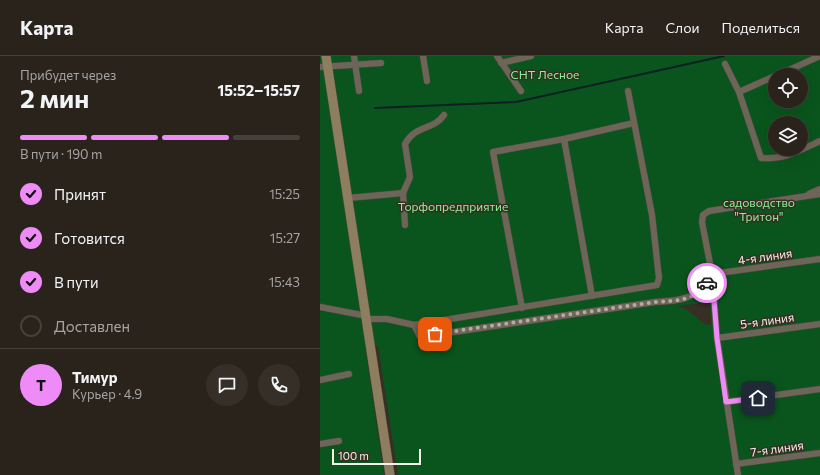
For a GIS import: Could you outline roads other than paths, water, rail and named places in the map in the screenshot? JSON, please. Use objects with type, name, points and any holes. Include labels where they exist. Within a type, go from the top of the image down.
[{"type":"main road","points":[[326,56],[324,66],[348,198],[390,475]]},
{"type":"street","points":[[354,56],[359,91]]},
{"type":"street","points":[[423,56],[427,81]]},
{"type":"street","points":[[497,56],[521,91]]},
{"type":"street","points":[[501,63],[531,56]]},
{"type":"street","points":[[794,68],[820,56]]},
{"type":"street","points":[[324,66],[381,63]]},
{"type":"street","points":[[725,64],[739,92],[761,158],[771,159],[789,156],[820,141]]},
{"type":"street","points":[[739,92],[768,79]]},
{"type":"street","points":[[320,306],[367,317],[414,324],[522,308],[657,285],[658,278],[652,215],[628,92]]},
{"type":"street","points":[[405,225],[403,193],[410,177],[405,144],[416,131],[436,123],[444,116]]},
{"type":"street","points":[[522,308],[493,152],[564,139],[634,123]]},
{"type":"street","points":[[564,139],[592,296]]},
{"type":"street","points":[[804,196],[820,189]]},
{"type":"street","points":[[348,198],[403,193]]},
{"type":"street","points":[[738,475],[717,338],[712,274],[702,222],[706,212],[820,194]]},
{"type":"street","name":"4-я линия","points":[[712,274],[820,259]]},
{"type":"street","points":[[414,324],[420,337],[655,302],[680,301],[692,297],[703,288],[712,274]]},
{"type":"street","name":"5-я линия","points":[[717,338],[820,324]]},
{"type":"street","points":[[320,380],[349,374]]},
{"type":"street","points":[[726,402],[820,388]]},
{"type":"street","points":[[320,444],[339,441]]},
{"type":"street","name":"7-я линия","points":[[736,464],[820,453]]},
{"type":"waterway","points":[[375,108],[516,102],[724,56]]},
{"type":"park label","name":"СНТ Лесное","points":[[545,74]]},
{"type":"park label","name":"Торфопредприятие","points":[[453,206]]},
{"type":"park label","name":"садоводство \"Тритон\"","points":[[759,209]]}]
